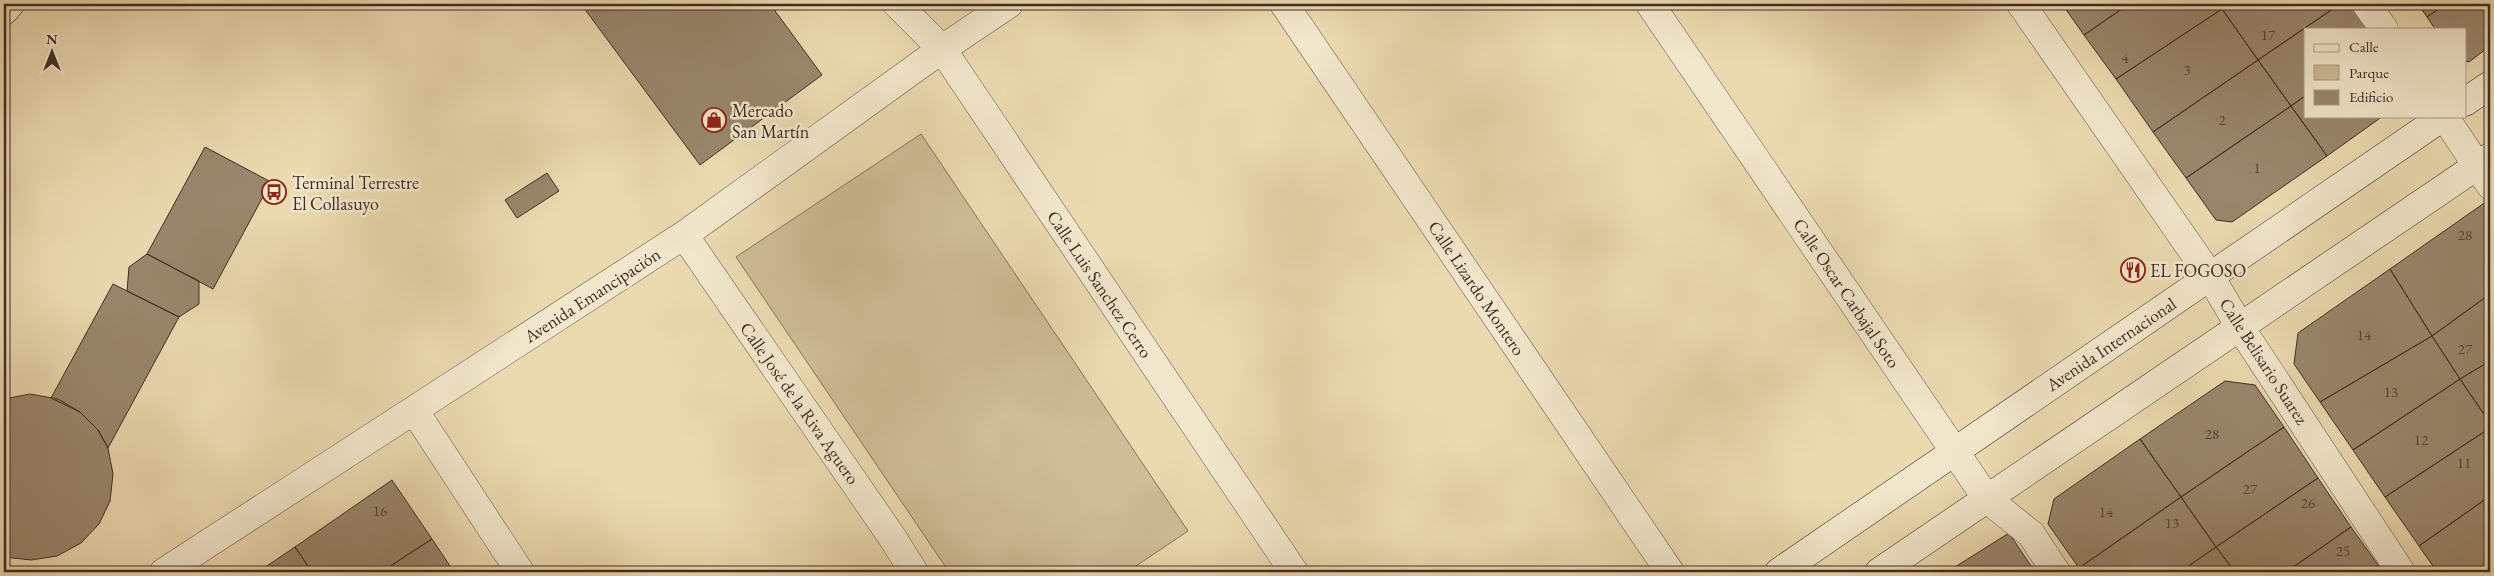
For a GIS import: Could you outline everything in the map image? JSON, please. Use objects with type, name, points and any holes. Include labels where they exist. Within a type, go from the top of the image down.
[{"type":"street","points":[[4,11],[10,4]]},
{"type":"street","name":"Calle Luis Sanchez Cerro","points":[[897,4],[942,49],[1294,572]]},
{"type":"street","name":"Avenida Emancipación","points":[[164,572],[684,235],[942,49],[1009,4]]},
{"type":"street","name":"Calle Lizardo Montero","points":[[1284,4],[1670,572]]},
{"type":"street","name":"Calle Oscar Carbajal Soto","points":[[1650,4],[1987,499],[2031,534],[2056,572]]},
{"type":"street","name":"Calle Belisario Suarez","points":[[2021,4],[2210,276],[2240,327],[2402,572]]},
{"type":"street","points":[[2366,4],[2383,28]]},
{"type":"street","points":[[2466,101],[2490,85]]},
{"type":"street","name":"Avenida Internacional","points":[[1779,572],[2441,118]]},
{"type":"street","points":[[1879,572],[2240,327],[2486,169],[2446,118]]},
{"type":"street","name":"Calle José de la Riva Aguero","points":[[684,235],[892,537],[914,572]]},
{"type":"street","points":[[414,410],[520,572]]},
{"type":"green space","points":[[921,134],[1188,531],[1127,572],[949,572],[736,257]]},
{"type":"building","name":"Mercado San Martín","points":[[581,4],[770,4],[822,75],[700,165]]},
{"type":"building","points":[[2062,4],[2129,4],[2084,35]]},
{"type":"building","points":[[2129,4],[2218,4],[2222,9],[2116,79],[2084,35]]},
{"type":"building","points":[[2218,4],[2230,4],[2222,9]]},
{"type":"building","points":[[2230,4],[2340,4],[2258,60],[2222,9]]},
{"type":"building","points":[[2340,4],[2353,4],[2369,28],[2305,28]]},
{"type":"building","points":[[2418,4],[2446,4],[2427,17]]},
{"type":"building","points":[[2446,4],[2485,4],[2490,13],[2490,46],[2469,62],[2466,61],[2466,28],[2434,28],[2427,17]]},
{"type":"building","points":[[2485,4],[2490,4],[2490,13]]},
{"type":"building","points":[[2222,9],[2258,60],[2153,132],[2116,79]]},
{"type":"building","points":[[2304,29],[2304,97],[2291,106],[2258,60]]},
{"type":"building","points":[[2258,60],[2291,106],[2186,178],[2153,132]]},
{"type":"building","points":[[2304,97],[2304,118],[2380,118],[2327,156],[2291,106]]},
{"type":"building","points":[[2291,106],[2327,156],[2232,222],[2216,220],[2186,178]]},
{"type":"building","points":[[205,147],[271,182],[213,289],[147,254]]},
{"type":"building","points":[[547,173],[559,191],[517,218],[505,200]]},
{"type":"building","points":[[2490,199],[2490,294],[2432,336],[2390,269]]},
{"type":"building","points":[[147,254],[199,281],[199,304],[179,317],[127,291],[129,267]]},
{"type":"building","points":[[2390,269],[2432,336],[2320,402],[2294,364],[2298,333]]},
{"type":"building","points":[[113,284],[179,317],[108,448],[98,430],[80,412],[51,398]]},
{"type":"building","points":[[2490,294],[2490,361],[2460,379],[2432,336]]},
{"type":"building","points":[[2432,336],[2460,379],[2353,450],[2320,402]]},
{"type":"building","points":[[2490,361],[2490,423],[2460,379]]},
{"type":"building","points":[[2460,379],[2490,423],[2490,428],[2385,497],[2353,450]]},
{"type":"building","points":[[2225,381],[2255,385],[2284,427],[2181,497],[2140,439]]},
{"type":"building","points":[[30,394],[58,399],[80,412],[98,430],[108,448],[113,474],[110,501],[99,524],[81,543],[57,556],[31,560],[4,557],[4,399]]},
{"type":"building","points":[[2284,427],[2318,478],[2216,547],[2181,497]]},
{"type":"building","points":[[2490,428],[2490,496],[2419,546],[2385,497]]},
{"type":"building","points":[[2140,439],[2181,497],[2079,568],[2048,524],[2054,499]]},
{"type":"building","points":[[2318,478],[2351,527],[2286,572],[2235,572],[2216,547]]},
{"type":"building","points":[[392,480],[432,539],[381,572],[312,572],[295,547]]},
{"type":"building","points":[[2490,496],[2490,569],[2485,572],[2437,572],[2419,546]]},
{"type":"building","points":[[2181,497],[2216,547],[2180,572],[2082,572],[2079,568]]},
{"type":"building","points":[[2351,527],[2383,572],[2286,572]]},
{"type":"building","points":[[2009,533],[2035,572],[1947,572]]},
{"type":"building","points":[[432,539],[454,572],[381,572]]},
{"type":"building","points":[[295,547],[312,572],[258,572]]},
{"type":"building","points":[[2216,547],[2235,572],[2180,572]]},
{"type":"place","name":"Mercado San Martín","points":[[714,120]]},
{"type":"place","name":"Terminal Terrestre El Collasuyo","points":[[274,192]]},
{"type":"place","name":"EL FOGOSO","points":[[2133,270]]}]
